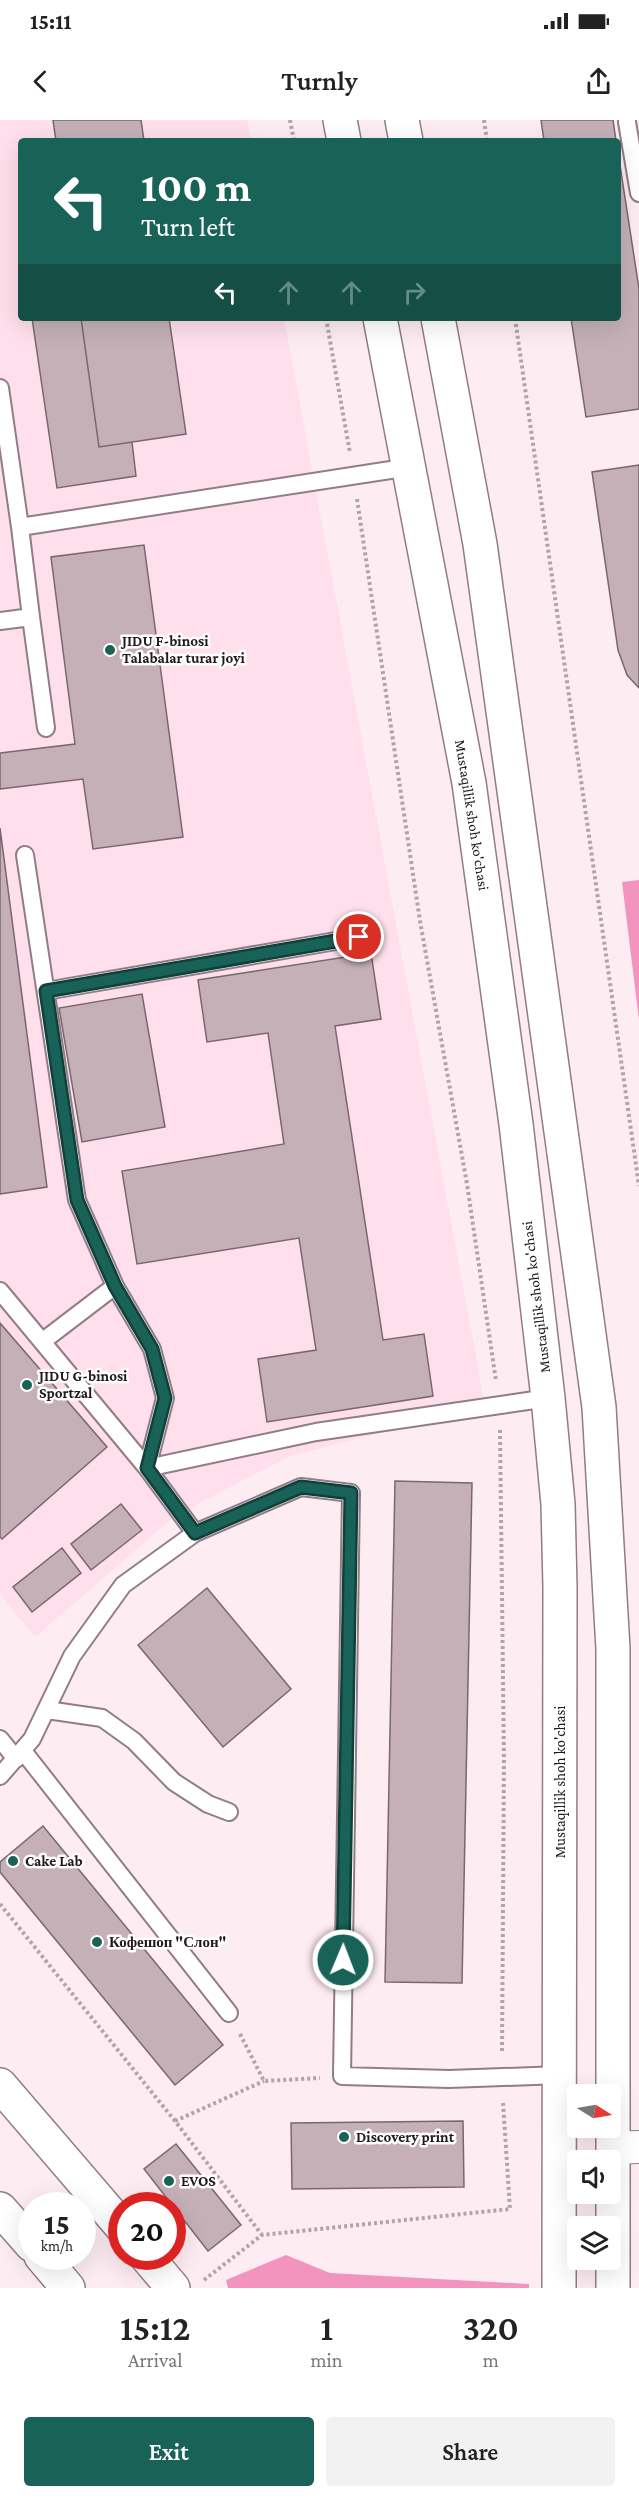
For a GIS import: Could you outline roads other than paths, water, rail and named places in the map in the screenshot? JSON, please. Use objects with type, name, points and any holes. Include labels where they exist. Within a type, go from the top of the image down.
[{"type":"main road","points":[[340,120],[343,138]]},
{"type":"main road","points":[[402,120],[405,138]]},
{"type":"main road","name":"Mustaqillik shoh ko'chasi","points":[[381,321],[469,783],[516,1124],[558,1504],[560,2288]]},
{"type":"main road","points":[[439,321],[480,544],[599,1407],[613,1649],[626,2148],[613,2288]]},
{"type":"main road","points":[[0,2085],[108,2211]]},
{"type":"main road","points":[[0,2209],[18,2229]]},
{"type":"main road","points":[[52,2270],[68,2288]]},
{"type":"main road","points":[[166,2270],[188,2285]]},
{"type":"lane","points":[[627,122],[639,193]]},
{"type":"lane","points":[[0,388],[46,728]]},
{"type":"lane","points":[[20,527],[410,467]]},
{"type":"lane","points":[[0,621],[31,618]]},
{"type":"lane","points":[[25,855],[77,1200],[115,1286],[152,1349],[165,1398],[147,1468]]},
{"type":"lane","points":[[46,991],[359,937]]},
{"type":"lane","points":[[43,1341],[115,1286]]},
{"type":"lane","points":[[0,1291],[147,1468],[195,1533]]},
{"type":"lane","points":[[147,1468],[316,1432],[548,1398]]},
{"type":"lane","points":[[0,1776],[20,1755],[46,1710],[72,1656],[123,1585],[195,1533],[301,1487],[351,1493],[342,2076],[561,2075]]},
{"type":"lane","points":[[46,1710],[102,1718],[134,1741],[174,1782],[208,1804],[229,1812]]},
{"type":"lane","points":[[0,1739],[20,1755],[229,2013]]},
{"type":"place","name":"JIDU F-binosi Talabalar turar joyi","points":[[110,650]]},
{"type":"place","name":"JIDU G-binosi Sportzal","points":[[27,1385]]},
{"type":"place","name":"Cake Lab","points":[[13,1861]]},
{"type":"place","name":"Кофешоп \"Слон\"","points":[[97,1942]]},
{"type":"place","name":"Discovery print","points":[[344,2137]]},
{"type":"place","name":"EVOS","points":[[169,2181]]}]
